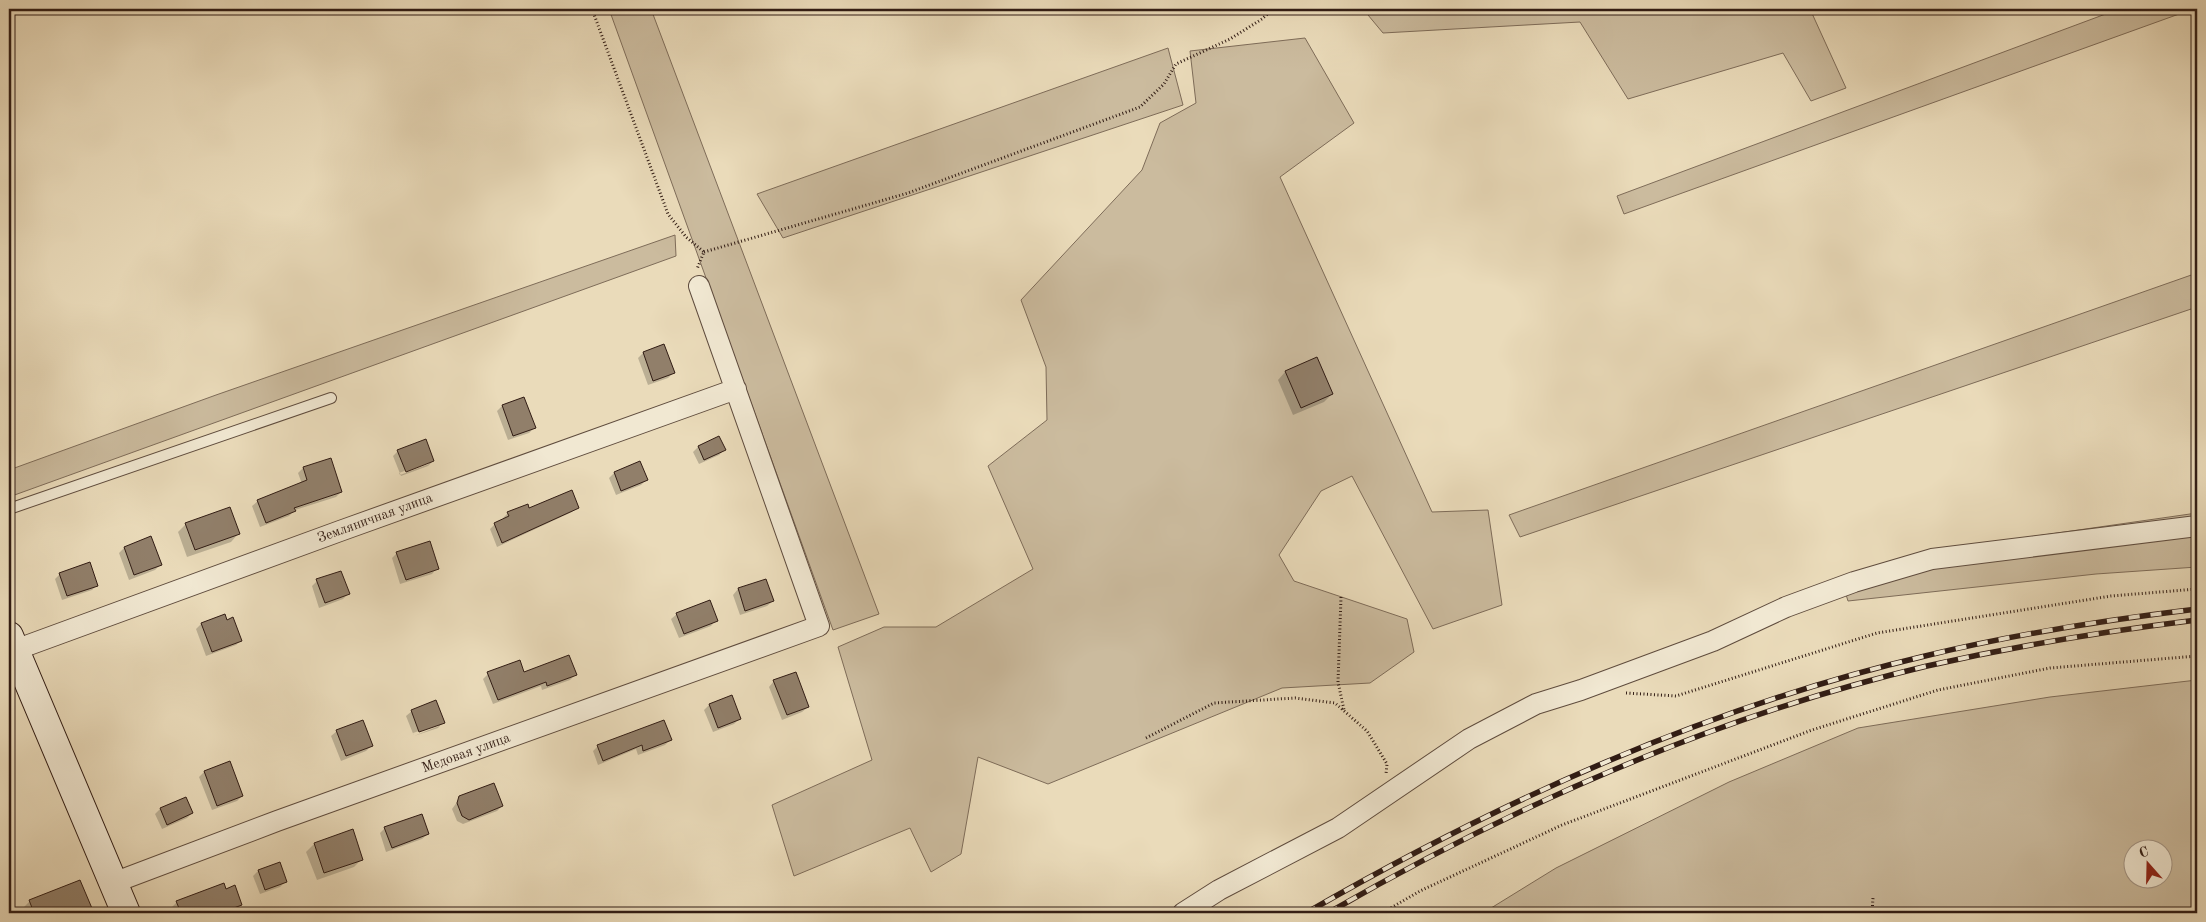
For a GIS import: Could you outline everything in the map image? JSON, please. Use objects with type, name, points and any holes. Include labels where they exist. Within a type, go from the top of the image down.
[{"type":"street","points":[[699,286],[736,389]]},
{"type":"street","name":"Медовая улица","points":[[113,883],[277,821],[819,626],[736,389]]},
{"type":"street","name":"Земляничная улица","points":[[12,643],[349,528],[736,389]]},
{"type":"street","points":[[1183,913],[1219,890],[1338,828],[1469,739],[1536,704],[1581,690],[1713,641],[1786,606],[1854,582],[1932,559],[2197,526]]},
{"type":"street","points":[[12,643],[126,913]]},
{"type":"lane","points":[[9,509],[331,398]]},
{"type":"path","points":[[592,9],[668,214],[686,236],[704,252]]},
{"type":"path","points":[[704,252],[908,193],[1140,107],[1164,84],[1176,64],[1230,38],[1262,19],[1272,9]]},
{"type":"path","points":[[699,286],[697,268],[704,252]]},
{"type":"path","points":[[1619,693],[1676,696],[1878,633],[2110,596],[2197,590]]},
{"type":"path","points":[[1341,597],[1338,682],[1344,710]]},
{"type":"path","points":[[1382,913],[1420,891],[1562,826],[1812,730],[1938,690],[2050,668],[2197,656]]},
{"type":"path","points":[[1146,738],[1214,703],[1295,698],[1335,702],[1367,731],[1387,764],[1382,797]]},
{"type":"path","points":[[1872,913],[1873,898]]},
{"type":"shaded area","points":[[609,9],[651,9],[879,614],[833,630]]},
{"type":"shaded area","points":[[1363,9],[1810,9],[1846,88],[1811,101],[1783,53],[1628,99],[1580,22],[1383,33]]},
{"type":"shaded area","points":[[2119,9],[2193,9],[1624,214],[1617,196]]},
{"type":"shaded area","points":[[1305,38],[1354,123],[1280,177],[1432,512],[1488,510],[1502,605],[1433,629],[1352,476],[1321,491],[1279,555],[1294,581],[1407,619],[1414,652],[1370,683],[1282,688],[1048,784],[978,757],[961,854],[931,872],[910,828],[794,876],[772,805],[872,760],[838,647],[884,627],[936,627],[1033,569],[988,466],[1047,420],[1046,367],[1021,300],[1142,170],[1160,123],[1196,103],[1190,51]]},
{"type":"shaded area","points":[[1168,48],[1183,105],[783,238],[757,194]]},
{"type":"shaded area","points":[[675,235],[676,256],[9,497],[9,470],[216,395]]},
{"type":"shaded area","points":[[2197,273],[2197,307],[1520,537],[1509,515]]},
{"type":"shaded area","points":[[2197,513],[2197,567],[2096,574],[1848,601],[1841,578],[1918,553]]},
{"type":"shaded area","points":[[2197,680],[2197,913],[1483,913],[1556,868],[1729,782],[1858,728],[2050,697]]},
{"type":"building","points":[[664,344],[675,373],[653,381],[643,352]]},
{"type":"building","points":[[1317,357],[1333,394],[1301,408],[1285,371]]},
{"type":"building","points":[[524,397],[536,428],[513,436],[502,405]]},
{"type":"building","points":[[719,436],[726,450],[704,460],[698,446]]},
{"type":"building","points":[[426,439],[434,461],[406,472],[397,450]]},
{"type":"building","points":[[331,458],[342,492],[294,508],[296,511],[266,523],[257,500],[307,480],[303,467]]},
{"type":"building","points":[[640,461],[648,480],[621,491],[614,472]]},
{"type":"building","points":[[572,490],[579,508],[502,543],[494,523],[509,516],[507,512],[528,504],[529,508]]},
{"type":"building","points":[[230,507],[240,534],[195,550],[185,523]]},
{"type":"building","points":[[151,536],[162,565],[134,575],[124,547]]},
{"type":"building","points":[[430,541],[439,569],[406,580],[396,552]]},
{"type":"building","points":[[90,562],[98,586],[67,596],[59,573]]},
{"type":"building","points":[[341,571],[350,594],[325,603],[316,579]]},
{"type":"building","points":[[766,579],[774,601],[745,611],[738,588]]},
{"type":"building","points":[[710,600],[718,621],[684,634],[676,613]]},
{"type":"building","points":[[225,614],[227,620],[233,617],[242,641],[212,652],[201,623]]},
{"type":"building","points":[[569,655],[577,675],[547,686],[546,682],[498,700],[487,672],[520,660],[524,672]]},
{"type":"building","points":[[796,672],[809,707],[787,715],[773,680]]},
{"type":"building","points":[[732,695],[741,719],[718,728],[709,704]]},
{"type":"building","points":[[436,700],[445,723],[419,732],[411,710]]},
{"type":"building","points":[[363,720],[373,746],[346,756],[336,730]]},
{"type":"building","points":[[664,720],[672,740],[643,751],[642,745],[603,761],[597,745]]},
{"type":"building","points":[[230,761],[243,796],[217,806],[204,771]]},
{"type":"building","points":[[494,783],[503,806],[469,820],[462,816],[457,803],[459,796]]},
{"type":"building","points":[[186,797],[193,813],[167,825],[160,808]]},
{"type":"building","points":[[422,814],[429,834],[392,848],[384,827]]},
{"type":"building","points":[[353,829],[363,860],[324,873],[314,843]]},
{"type":"building","points":[[280,862],[287,882],[265,890],[258,870]]},
{"type":"building","points":[[80,880],[94,913],[34,913],[29,900]]},
{"type":"building","points":[[224,883],[226,889],[235,885],[242,905],[220,913],[181,913],[176,901]]},
{"type":"railway","points":[[1306,913],[1379,872],[1529,796],[1606,762],[1763,702],[1843,677],[1959,648],[2060,628],[2197,609]]},
{"type":"railway","points":[[1328,913],[1399,873],[1544,801],[1618,768],[1771,710],[1848,687],[1960,659],[2061,640],[2197,620]]}]
